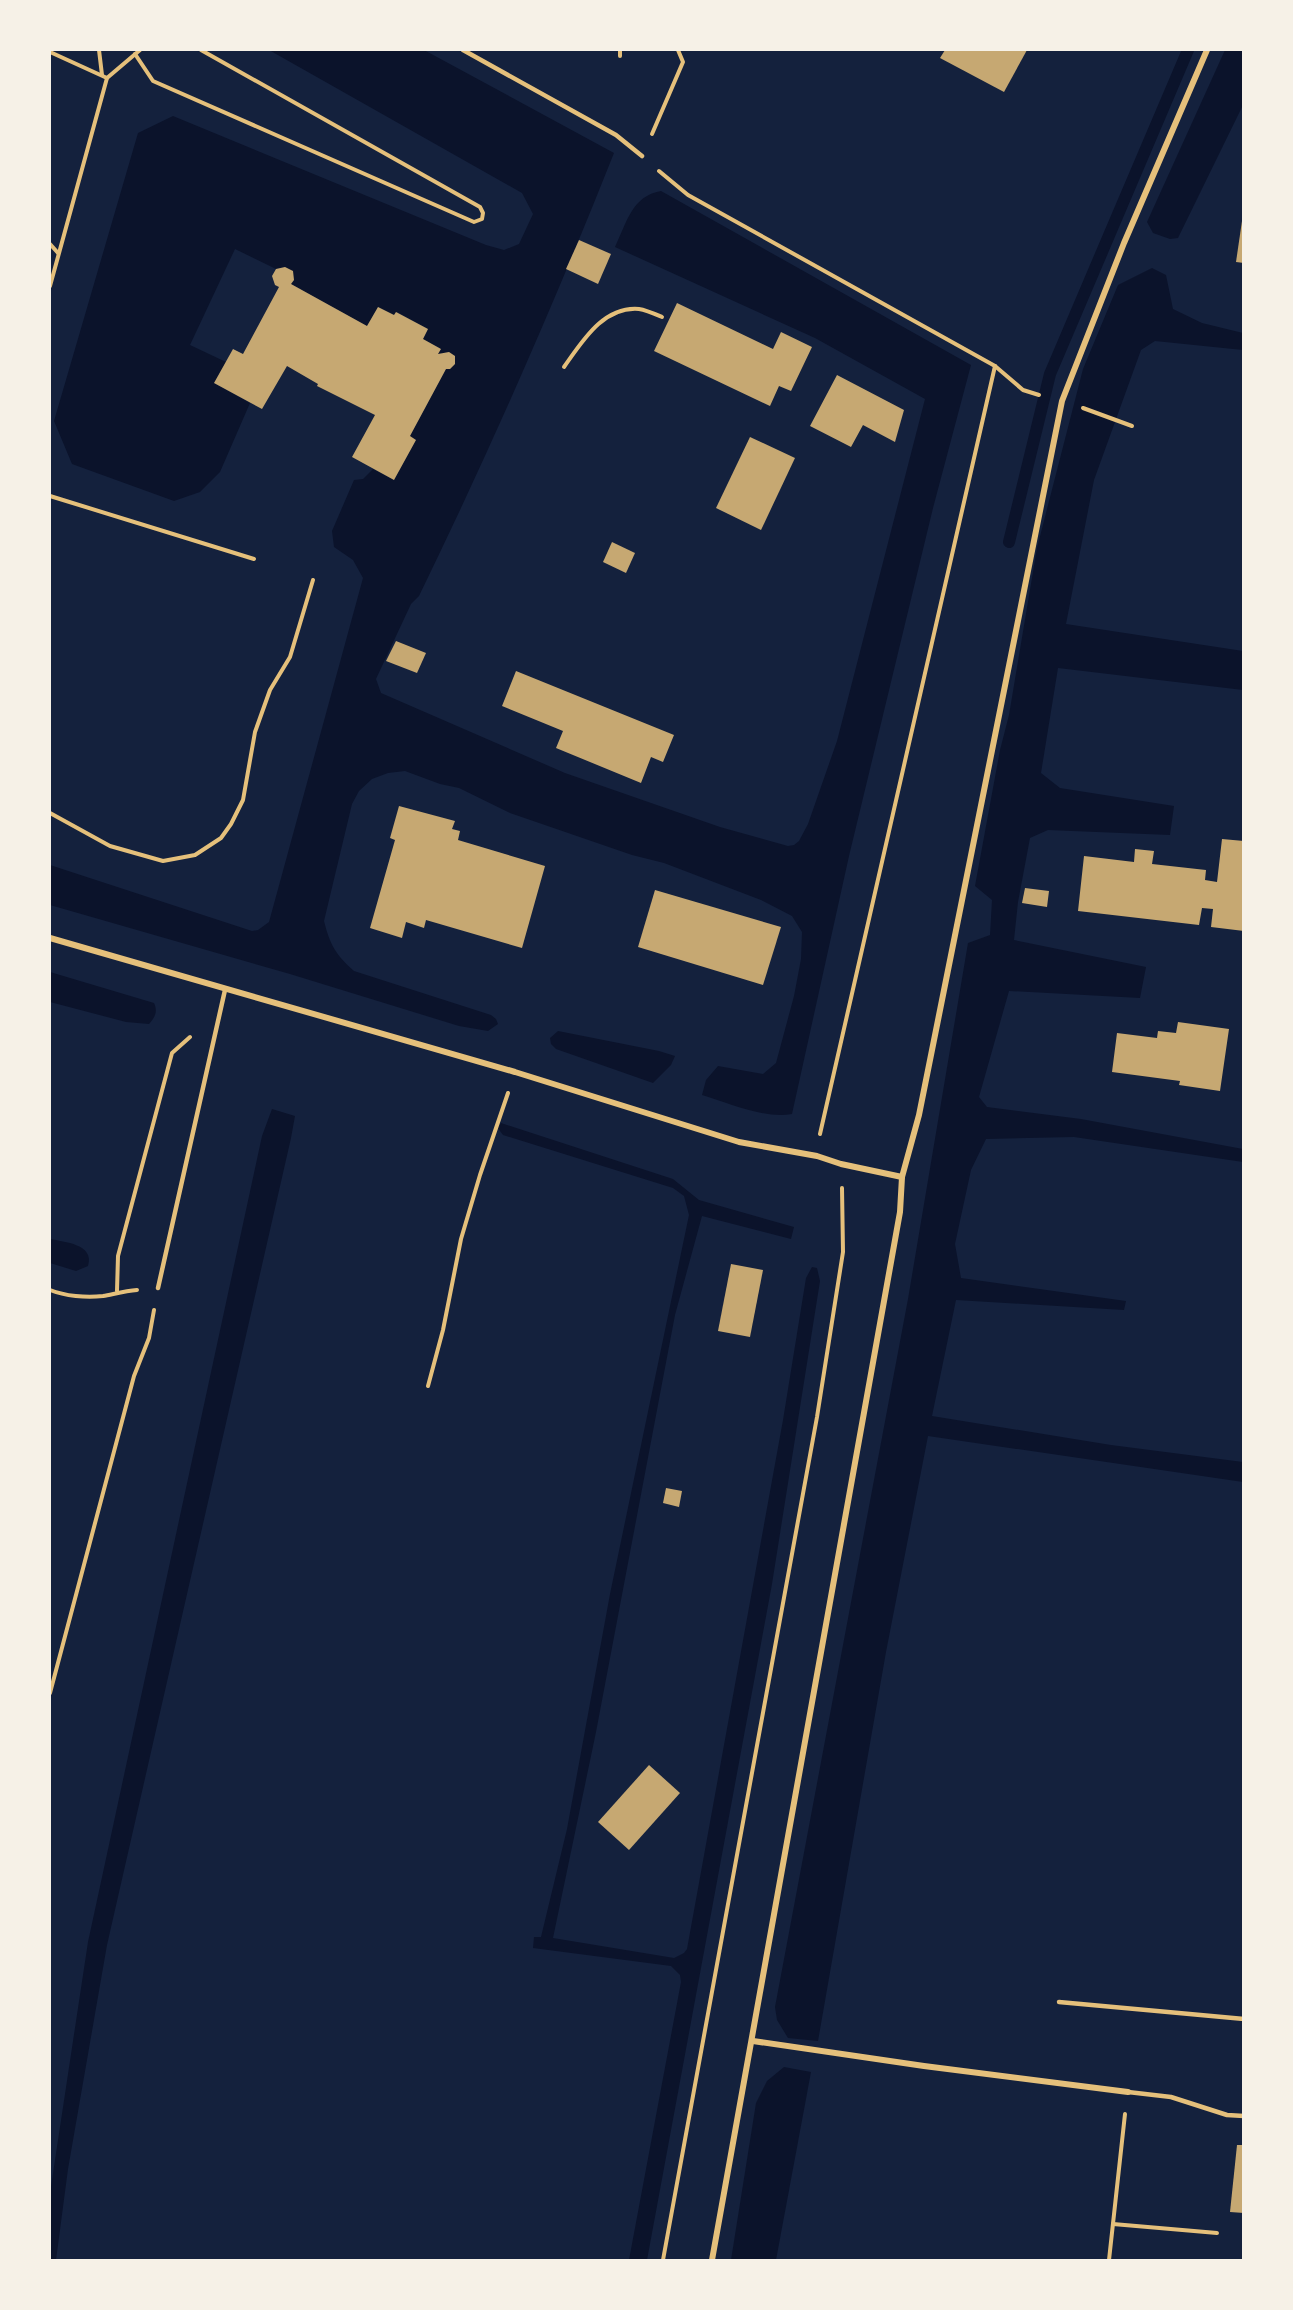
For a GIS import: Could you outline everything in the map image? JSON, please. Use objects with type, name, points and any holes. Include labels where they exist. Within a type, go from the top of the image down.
[{"type":"street","points":[[712,2260],[900,1212],[902,1177],[919,1115],[1062,401],[1124,243],[1207,50]]},
{"type":"street","points":[[50,938],[515,1072],[739,1142],[817,1156],[841,1164],[902,1177]]},
{"type":"street","points":[[753,2041],[1128,2092]]},
{"type":"lane","points":[[463,50],[616,135],[642,156]]},
{"type":"lane","points":[[158,1288],[225,990]]},
{"type":"lane","points":[[1059,2002],[1244,2019]]},
{"type":"lane","points":[[1128,2092],[1171,2097],[1227,2115],[1244,2116]]},
{"type":"path","points":[[50,286],[105,76],[99,50]]},
{"type":"path","points":[[105,76],[140,50]]},
{"type":"path","points":[[135,54],[153,81],[474,222],[482,219],[483,213],[480,207],[201,50]]},
{"type":"path","points":[[620,50],[620,56]]},
{"type":"path","points":[[678,50],[683,62],[642,156],[688,195],[995,366],[1023,390]]},
{"type":"path","points":[[50,52],[105,76]]},
{"type":"path","points":[[50,244],[59,254]]},
{"type":"path","points":[[564,367],[589,332],[604,320],[622,311],[639,309],[662,317]]},
{"type":"path","points":[[817,1156],[821,1121],[995,366]]},
{"type":"path","points":[[1080,407],[1132,426]]},
{"type":"path","points":[[50,496],[254,559]]},
{"type":"path","points":[[50,813],[110,846],[163,861],[195,855],[221,838],[231,825],[243,801],[255,732],[270,690],[290,657],[313,580]]},
{"type":"path","points":[[117,1292],[118,1256],[172,1053],[189,1038],[218,1023]]},
{"type":"path","points":[[428,1386],[443,1330],[461,1239],[515,1072]]},
{"type":"path","points":[[663,2260],[819,1405],[843,1252],[841,1164]]},
{"type":"path","points":[[50,1290],[78,1296],[103,1296],[117,1292],[158,1288],[149,1338],[134,1376],[50,1694]]},
{"type":"path","points":[[1109,2260],[1128,2092]]},
{"type":"path","points":[[1113,2224],[1217,2233]]},
{"type":"water","points":[[269,50],[424,50],[614,153],[569,265],[496,431],[419,596],[411,604],[376,679],[381,693],[565,773],[720,827],[788,846],[794,845],[799,841],[808,824],[837,741],[925,399],[815,338],[615,247],[637,204],[643,198],[661,191],[971,365],[933,508],[849,856],[792,1114],[758,1112],[702,1095],[706,1080],[718,1066],[763,1074],[776,1063],[794,996],[801,959],[802,932],[792,916],[761,900],[664,863],[632,855],[510,813],[459,788],[440,784],[405,771],[388,773],[372,779],[359,791],[352,804],[324,921],[326,929],[334,949],[354,971],[491,1015],[498,1024],[488,1031],[459,1026],[290,974],[50,905],[50,865],[252,931],[258,930],[269,922],[363,578],[353,560],[334,547],[332,531],[354,480],[363,479],[373,469],[394,480],[416,440],[410,436],[446,369],[450,369],[455,364],[455,356],[449,352],[438,354],[440,348],[423,339],[428,329],[397,312],[394,315],[378,307],[367,326],[291,284],[294,280],[292,271],[285,267],[276,269],[235,249],[190,345],[226,362],[214,383],[250,403],[220,472],[200,492],[174,501],[72,464],[54,421],[138,133],[173,116],[486,245],[504,250],[519,244],[533,214],[522,193]]},
{"type":"water","points":[[1225,50],[1243,50],[1243,105],[1178,238],[1170,239],[1153,233],[1147,222]]},
{"type":"water","points":[[1152,268],[1166,275],[1173,309],[1202,323],[1243,333],[1243,350],[1155,341],[1141,350],[1094,480],[1066,624],[1243,651],[1243,690],[1058,668],[1041,773],[1060,788],[1174,806],[1170,835],[1048,830],[1030,838],[1018,902],[1014,940],[1146,967],[1140,998],[1009,991],[979,1097],[987,1107],[1081,1119],[1243,1149],[1243,1162],[1074,1137],[986,1139],[971,1170],[955,1244],[961,1278],[1126,1301],[1124,1310],[956,1300],[932,1416],[1111,1445],[1243,1462],[1243,1482],[928,1436],[886,1652],[818,2041],[788,2038],[777,2020],[775,2007],[908,1299],[968,943],[990,935],[992,900],[975,886],[1000,750],[1009,715],[1037,548],[1083,369],[1118,285]]},
{"type":"water","points":[[50,972],[154,1003],[156,1012],[154,1017],[149,1024],[126,1022],[50,1002]]},
{"type":"water","points":[[558,1031],[675,1056],[671,1065],[653,1083],[556,1049],[551,1044],[550,1038]]},
{"type":"water","points":[[272,1109],[295,1116],[291,1138],[107,1945],[68,2169],[56,2260],[50,2260],[50,2193],[88,1942],[262,1136]]},
{"type":"water","points":[[501,1123],[673,1179],[699,1200],[794,1227],[791,1239],[702,1216],[675,1315],[596,1732],[553,1938],[674,1958],[687,1949],[783,1420],[806,1278],[812,1267],[817,1268],[820,1281],[772,1584],[647,2260],[629,2260],[681,1982],[680,1975],[671,1966],[533,1948],[534,1937],[541,1937],[567,1829],[610,1594],[689,1215],[684,1196],[673,1188],[503,1135],[497,1127]]},
{"type":"water","points":[[50,1239],[77,1245],[83,1249],[89,1259],[88,1266],[76,1271],[50,1263]]},
{"type":"water","points":[[784,2067],[811,2072],[776,2260],[731,2260],[756,2103],[767,2081]]},
{"type":"building","points":[[945,50],[1027,50],[1004,92],[940,58]]},
{"type":"building","points":[[1242,221],[1244,221],[1244,263],[1236,262]]},
{"type":"building","points":[[579,240],[611,254],[598,284],[566,269]]},
{"type":"building","points":[[285,267],[293,271],[294,280],[291,284],[367,326],[378,307],[394,315],[396,312],[428,329],[423,339],[441,349],[438,354],[449,352],[455,356],[455,364],[450,369],[446,369],[410,436],[416,440],[394,480],[352,457],[375,415],[317,386],[318,384],[287,366],[262,409],[214,383],[233,349],[243,354],[279,287],[275,285],[272,276],[276,269]]},
{"type":"building","points":[[677,303],[773,349],[781,332],[812,347],[791,391],[779,386],[770,406],[654,351]]},
{"type":"building","points":[[837,375],[904,410],[895,442],[863,425],[851,447],[810,426]]},
{"type":"building","points":[[750,437],[795,458],[761,530],[716,508]]},
{"type":"building","points":[[612,542],[635,553],[626,573],[603,562]]},
{"type":"building","points":[[396,641],[426,653],[417,673],[386,661]]},
{"type":"building","points":[[516,671],[674,735],[663,762],[651,757],[641,783],[556,748],[563,731],[502,706]]},
{"type":"building","points":[[399,806],[455,821],[452,829],[460,831],[458,840],[545,866],[522,948],[426,920],[424,928],[406,922],[402,938],[370,928],[395,840],[390,838]]},
{"type":"building","points":[[1222,839],[1244,841],[1244,931],[1211,927],[1213,909],[1202,908],[1199,925],[1078,911],[1084,856],[1134,862],[1135,849],[1154,851],[1152,864],[1206,870],[1205,880],[1217,882]]},
{"type":"building","points":[[1025,888],[1049,891],[1047,907],[1022,903]]},
{"type":"building","points":[[655,890],[781,927],[763,985],[638,947]]},
{"type":"building","points":[[1178,1022],[1229,1029],[1220,1091],[1179,1085],[1180,1081],[1112,1072],[1117,1033],[1157,1038],[1158,1031],[1176,1033]]},
{"type":"building","points":[[731,1264],[763,1270],[750,1337],[718,1331]]},
{"type":"building","points":[[666,1488],[682,1491],[679,1507],[663,1503]]},
{"type":"building","points":[[649,1765],[680,1793],[629,1850],[598,1822]]},
{"type":"building","points":[[1237,2145],[1244,2145],[1244,2213],[1230,2212]]},
{"type":"waterway","points":[[1009,542],[1050,374],[1188,50]]}]
